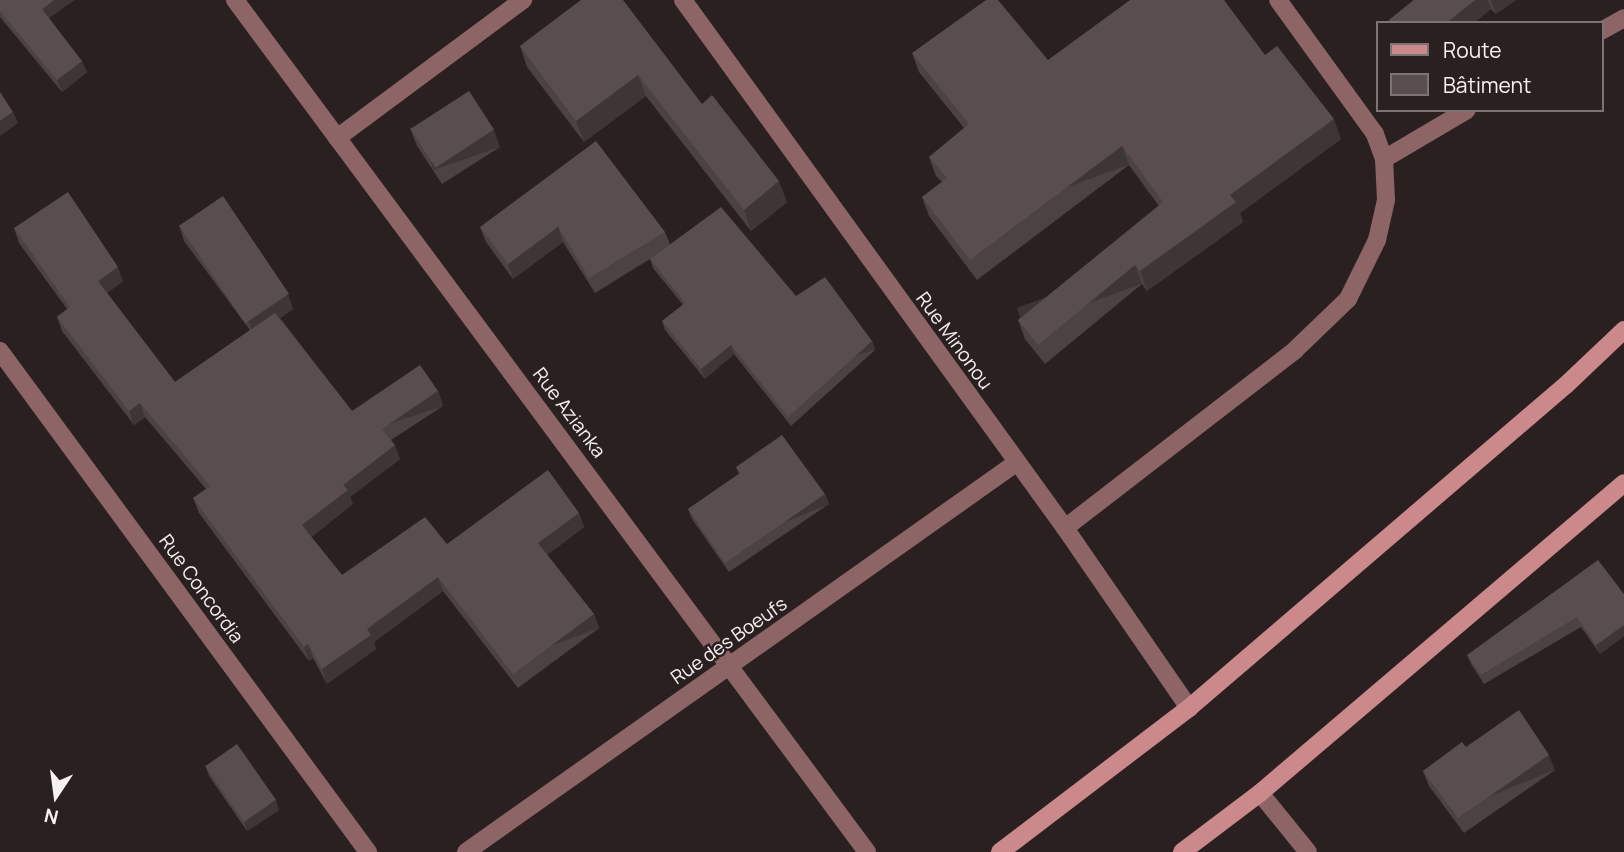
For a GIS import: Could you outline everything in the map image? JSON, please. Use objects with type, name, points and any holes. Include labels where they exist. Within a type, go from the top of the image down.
[{"type":"main road","points":[[1000,852],[1189,708],[1566,385],[1624,330]]},
{"type":"main road","points":[[1182,852],[1260,793],[1624,483]]},
{"type":"street","name":"Rue Azianka","points":[[235,0],[732,666],[867,852]]},
{"type":"street","points":[[337,138],[523,0]]},
{"type":"street","name":"Rue Minonou","points":[[683,0],[1065,528],[1189,708]]},
{"type":"street","points":[[1065,528],[1295,350],[1349,299],[1377,240],[1386,200],[1384,159],[1375,134],[1278,0]]},
{"type":"street","points":[[1603,30],[1624,18]]},
{"type":"street","points":[[1384,159],[1464,112]]},
{"type":"street","name":"Rue Concordia","points":[[0,351],[368,852]]},
{"type":"street","name":"Rue des Boeufs","points":[[466,852],[1016,463]]},
{"type":"street","points":[[1260,793],[1308,852]]},
{"type":"building","points":[[0,0],[54,0],[42,9],[82,61],[57,80],[0,11]]},
{"type":"building","points":[[581,0],[623,0],[702,104],[712,95],[779,181],[744,210],[638,75],[576,121],[520,46]]},
{"type":"building","points":[[986,0],[998,0],[1048,60],[1130,0],[1224,0],[1265,55],[1277,46],[1334,119],[1230,195],[1236,202],[1140,271],[1135,265],[1038,345],[1018,320],[1163,202],[1122,146],[970,260],[922,197],[947,178],[929,157],[969,124],[912,53]]},
{"type":"building","points":[[1414,0],[1475,0],[1449,21],[1389,20]]},
{"type":"building","points":[[469,91],[494,130],[435,168],[410,129]]},
{"type":"building","points":[[0,92],[13,112],[0,121]]},
{"type":"building","points":[[596,141],[665,232],[589,278],[558,227],[508,264],[480,227]]},
{"type":"building","points":[[68,192],[118,267],[98,281],[175,382],[275,313],[352,411],[420,365],[438,391],[382,429],[395,445],[343,485],[348,490],[302,525],[342,575],[425,517],[447,544],[548,470],[579,513],[538,543],[594,614],[513,674],[438,577],[367,629],[371,635],[322,669],[308,644],[304,647],[193,498],[210,486],[140,403],[129,411],[57,317],[70,307],[14,228]]},
{"type":"building","points":[[223,196],[289,294],[245,323],[179,226]]},
{"type":"building","points":[[721,207],[796,296],[825,277],[872,341],[788,417],[731,345],[701,369],[662,321],[685,303],[650,259]]},
{"type":"building","points":[[782,435],[825,494],[725,563],[688,509],[740,473],[736,467]]},
{"type":"building","points":[[1598,560],[1624,594],[1624,625],[1596,645],[1577,617],[1481,675],[1467,655]]},
{"type":"building","points":[[1519,710],[1549,755],[1458,818],[1423,771],[1462,742],[1466,747]]},
{"type":"building","points":[[237,744],[276,800],[244,822],[205,766]]}]
